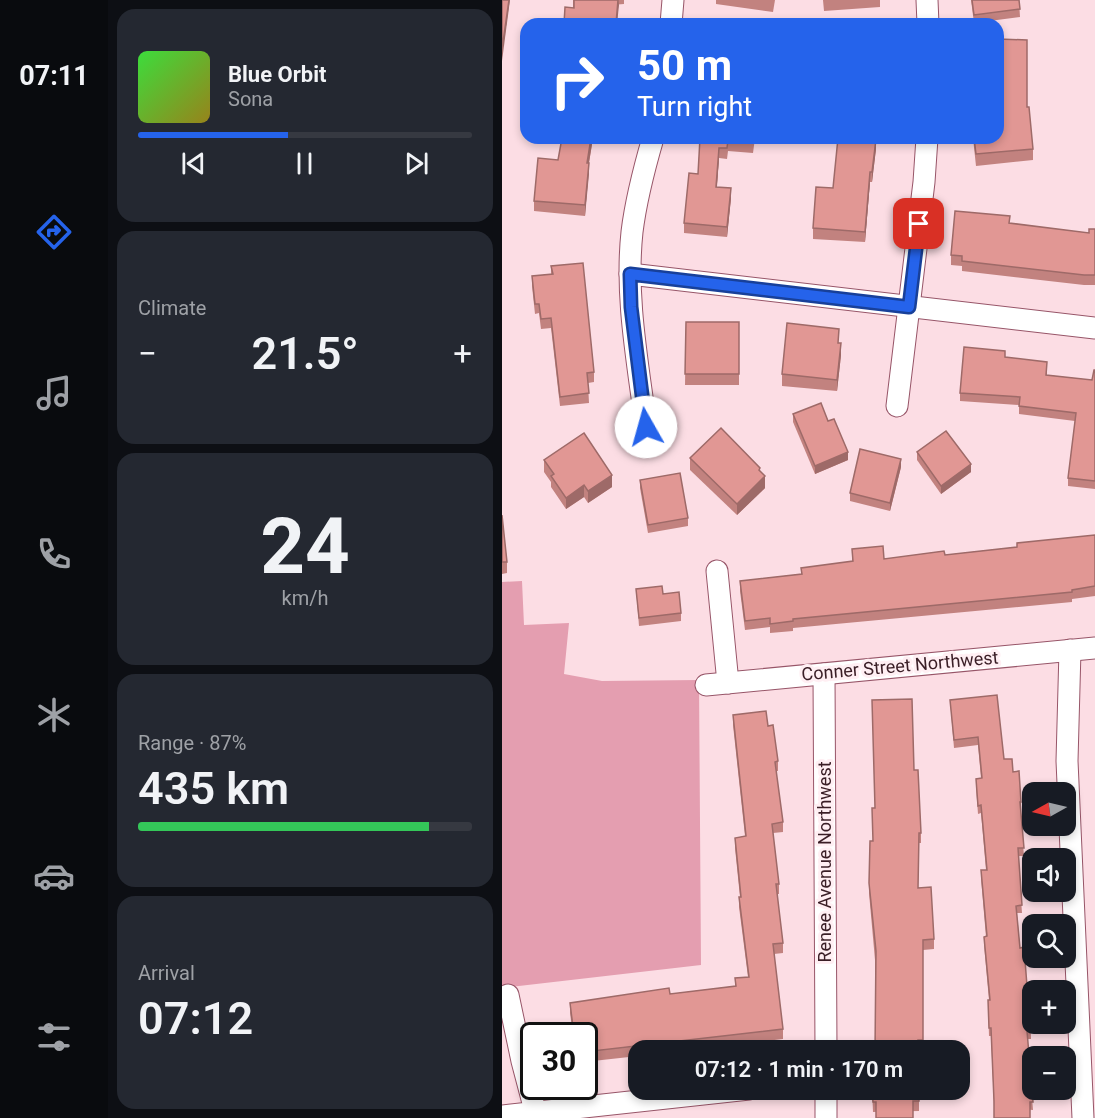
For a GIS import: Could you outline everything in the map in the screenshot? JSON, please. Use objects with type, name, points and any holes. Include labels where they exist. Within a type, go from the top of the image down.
[{"type":"street","points":[[672,18],[673,0]]},
{"type":"street","points":[[927,0],[928,18]]},
{"type":"street","points":[[646,427],[631,307],[630,274],[632,233],[638,188],[651,144]]},
{"type":"street","points":[[897,406],[927,144]]},
{"type":"street","points":[[630,274],[1094,328]]},
{"type":"street","points":[[717,571],[728,683]]},
{"type":"street","name":"Conner Street Northwest","points":[[706,685],[1094,648]]},
{"type":"street","points":[[1070,650],[1067,773],[1083,1118]]},
{"type":"street","name":"Renee Avenue Northwest","points":[[824,674],[826,1040]]},
{"type":"street","points":[[508,995],[536,1115]]},
{"type":"street","points":[[502,1116],[536,1115],[659,1100]]},
{"type":"street","points":[[826,1100],[826,1118]]},
{"type":"shaded area","points":[[522,581],[524,625],[569,623],[564,674],[602,681],[699,680],[701,965],[502,988],[502,582]]},
{"type":"building","points":[[502,0],[509,0],[502,49]]},
{"type":"building","points":[[574,0],[618,0],[616,18],[564,18],[565,7],[574,8]]},
{"type":"building","points":[[972,0],[1019,0],[1020,9],[974,15]]},
{"type":"building","points":[[1004,39],[1027,40],[1027,107],[1029,107],[1033,149],[976,154],[975,144],[1004,144]]},
{"type":"building","points":[[561,144],[590,144],[585,205],[534,201],[538,158],[558,160]]},
{"type":"building","points":[[700,144],[728,144],[727,148],[719,148],[716,187],[731,188],[727,227],[684,223],[689,173],[698,174]]},
{"type":"building","points":[[837,144],[875,144],[872,172],[870,172],[865,232],[813,228],[816,187],[833,188]]},
{"type":"building","points":[[955,211],[1010,216],[1009,223],[1089,233],[1089,229],[1095,229],[1095,275],[962,261],[962,256],[951,255]]},
{"type":"building","points":[[583,263],[594,372],[587,373],[589,393],[560,397],[551,318],[541,319],[539,304],[535,304],[532,276],[553,274],[551,266]]},
{"type":"building","points":[[686,322],[739,322],[739,374],[685,374]]},
{"type":"building","points":[[787,323],[839,329],[838,343],[841,343],[837,380],[782,374]]},
{"type":"building","points":[[964,347],[1005,351],[1005,357],[1047,362],[1046,375],[1092,380],[1095,370],[1095,481],[1068,478],[1076,413],[1019,406],[1020,397],[960,393]]},
{"type":"building","points":[[821,403],[828,421],[834,419],[848,452],[815,466],[793,414]]},
{"type":"building","points":[[721,428],[765,476],[737,504],[690,458]]},
{"type":"building","points":[[946,431],[971,464],[941,486],[917,452]]},
{"type":"building","points":[[584,433],[612,475],[588,491],[584,485],[566,498],[551,476],[554,474],[544,460]]},
{"type":"building","points":[[860,449],[901,459],[890,503],[850,493]]},
{"type":"building","points":[[680,473],[688,518],[648,525],[640,480]]},
{"type":"building","points":[[502,515],[507,562],[502,562]]},
{"type":"building","points":[[1095,535],[1095,586],[1072,590],[1072,592],[793,619],[793,621],[770,624],[770,618],[745,621],[740,581],[802,574],[801,568],[853,561],[852,549],[883,546],[884,559],[944,551],[945,555],[1017,547],[1017,543]]},
{"type":"building","points":[[662,586],[663,594],[679,592],[681,613],[639,618],[636,589]]},
{"type":"building","points":[[997,695],[1004,759],[1012,759],[1013,772],[1019,771],[1024,848],[1018,848],[1022,905],[1016,906],[1020,948],[1022,948],[1022,968],[1026,968],[1027,980],[1022,980],[1022,1034],[1027,1034],[1028,1046],[1022,1046],[1022,1100],[1033,1100],[1030,1102],[1030,1118],[994,1118],[988,1000],[990,1000],[984,937],[987,936],[981,870],[987,870],[981,805],[978,806],[976,779],[982,778],[978,737],[954,740],[950,700]]},
{"type":"building","points":[[912,699],[914,770],[918,770],[921,833],[919,833],[918,888],[931,887],[934,939],[923,940],[923,1040],[875,1040],[876,951],[869,883],[870,841],[873,841],[872,808],[875,808],[872,700]]},
{"type":"building","points":[[766,711],[768,726],[773,725],[778,761],[775,762],[783,822],[772,824],[783,943],[773,944],[783,1029],[688,1040],[628,1040],[628,1047],[598,1050],[598,1022],[572,1022],[570,1003],[669,988],[670,994],[736,986],[735,978],[749,977],[739,897],[741,897],[735,838],[746,836],[733,715]]},
{"type":"building","points":[[873,1100],[919,1100],[913,1101],[913,1118],[876,1118],[876,1102]]},
{"type":"route","points":[[646,427],[631,307],[630,274],[909,307],[919,224]]}]
